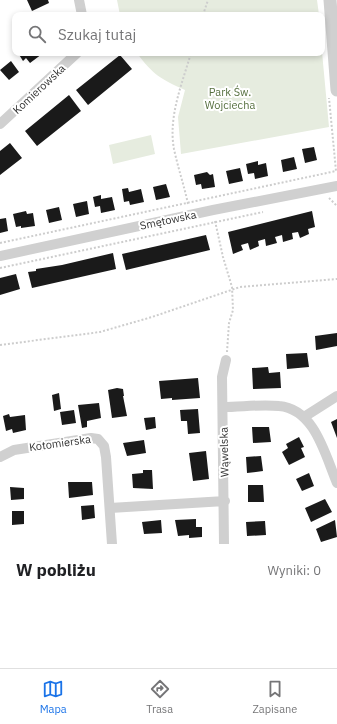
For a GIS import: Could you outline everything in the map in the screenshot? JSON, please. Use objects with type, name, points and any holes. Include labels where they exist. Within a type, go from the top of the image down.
[{"type":"street","points":[[79,0],[81,12]]},
{"type":"street","points":[[330,0],[337,90]]},
{"type":"street","name":"Komierowska","points":[[0,124],[74,56]]},
{"type":"street","name":"Smętowska","points":[[0,256],[213,210],[337,186]]},
{"type":"street","name":"Wąwelska","points":[[224,544],[225,500],[222,377],[226,360]]},
{"type":"street","points":[[304,417],[337,396]]},
{"type":"street","points":[[223,407],[279,406],[293,409],[304,417],[313,428],[337,483]]},
{"type":"street","name":"Kotomierska","points":[[0,457],[14,450],[89,438],[98,439],[105,451],[112,544]]},
{"type":"street","points":[[110,508],[225,500]]},
{"type":"path","points":[[204,12],[208,0]]},
{"type":"path","points":[[190,56],[176,101],[173,127],[174,149],[190,215]]},
{"type":"path","points":[[0,243],[188,202],[331,173],[336,171],[335,158]]},
{"type":"path","points":[[321,199],[329,197],[337,206]]},
{"type":"path","points":[[213,210],[232,290],[233,310],[228,323],[226,360]]},
{"type":"path","points":[[0,268],[268,210]]},
{"type":"path","points":[[0,345],[100,332],[152,317],[240,288],[298,281],[337,280]]},
{"type":"green space","points":[[117,0],[317,0],[319,12],[119,12]]},
{"type":"green space","name":"Park Św. Wojciecha","points":[[139,56],[322,56],[329,127],[181,154],[178,117],[185,90],[158,76]]},
{"type":"green space","points":[[151,135],[155,154],[113,164],[109,145]]},
{"type":"building","points":[[27,0],[48,0],[49,3],[32,11]]},
{"type":"building","points":[[20,56],[39,56],[30,63],[26,58],[23,61]]},
{"type":"building","points":[[119,56],[121,56],[132,69],[88,105],[76,90]]},
{"type":"building","points":[[11,61],[19,72],[9,80],[0,70]]},
{"type":"building","points":[[69,95],[81,111],[37,146],[25,131]]},
{"type":"building","points":[[10,143],[22,158],[0,175],[0,151]]},
{"type":"building","points":[[314,147],[317,160],[305,163],[302,149]]},
{"type":"building","points":[[294,157],[297,169],[283,172],[281,160]]},
{"type":"building","points":[[258,161],[258,165],[266,163],[268,176],[255,179],[254,173],[248,174],[246,164]]},
{"type":"building","points":[[240,168],[243,181],[229,184],[226,171]]},
{"type":"building","points":[[207,172],[210,175],[213,174],[215,187],[202,189],[201,184],[196,185],[194,175]]},
{"type":"building","points":[[166,184],[170,197],[156,200],[153,187]]},
{"type":"building","points":[[128,188],[129,192],[141,189],[144,202],[130,205],[129,201],[124,202],[122,189]]},
{"type":"building","points":[[101,195],[101,199],[112,197],[115,210],[101,213],[100,206],[95,207],[93,197]]},
{"type":"building","points":[[87,201],[89,214],[76,217],[73,204]]},
{"type":"building","points":[[59,207],[62,220],[49,223],[46,210]]},
{"type":"building","points":[[26,211],[27,214],[33,213],[35,226],[21,228],[21,226],[16,227],[13,214]]},
{"type":"building","points":[[312,211],[315,227],[308,229],[309,234],[300,238],[298,232],[292,233],[293,239],[283,242],[282,235],[275,237],[277,243],[266,246],[265,239],[258,241],[259,246],[250,250],[248,243],[241,245],[243,250],[233,254],[228,232]]},
{"type":"building","points":[[6,218],[8,231],[0,233],[0,219]]},
{"type":"building","points":[[206,235],[210,250],[126,270],[122,254]]},
{"type":"building","points":[[113,253],[116,269],[32,288],[28,272]]},
{"type":"building","points":[[16,274],[20,289],[0,295],[0,278]]},
{"type":"building","points":[[337,333],[337,346],[316,350],[315,336]]},
{"type":"building","points":[[307,353],[309,367],[287,369],[286,354]]},
{"type":"building","points":[[268,367],[269,373],[280,372],[281,388],[253,389],[252,368]]},
{"type":"building","points":[[198,378],[200,398],[172,400],[172,398],[161,399],[159,381]]},
{"type":"building","points":[[117,388],[123,389],[127,416],[112,418],[108,390]]},
{"type":"building","points":[[59,393],[61,409],[54,411],[52,395]]},
{"type":"building","points":[[99,403],[101,418],[87,421],[87,427],[82,428],[78,405]]},
{"type":"building","points":[[198,409],[200,433],[188,434],[187,421],[181,421],[180,410]]},
{"type":"building","points":[[74,410],[76,423],[62,425],[60,412]]},
{"type":"building","points":[[9,414],[10,417],[25,415],[26,430],[13,433],[12,429],[6,431],[3,416]]},
{"type":"building","points":[[155,417],[156,428],[146,430],[144,418]]},
{"type":"building","points":[[337,419],[337,438],[331,422]]},
{"type":"building","points":[[252,427],[269,427],[271,442],[253,443]]},
{"type":"building","points":[[299,437],[304,447],[301,448],[305,457],[289,465],[282,452],[288,448],[286,444]]},
{"type":"building","points":[[144,440],[146,453],[127,456],[123,443]]},
{"type":"building","points":[[206,451],[209,479],[193,481],[189,453]]},
{"type":"building","points":[[261,456],[263,471],[247,473],[246,457]]},
{"type":"building","points":[[143,470],[152,470],[153,489],[133,488],[132,474],[143,473]]},
{"type":"building","points":[[309,473],[314,486],[302,491],[296,479]]},
{"type":"building","points":[[68,482],[92,482],[93,495],[69,498]]},
{"type":"building","points":[[248,485],[263,485],[264,502],[248,502]]},
{"type":"building","points":[[10,487],[24,488],[24,499],[11,500]]},
{"type":"building","points":[[325,499],[332,512],[311,522],[305,508]]},
{"type":"building","points":[[94,505],[95,518],[82,520],[81,506]]},
{"type":"building","points":[[12,511],[24,511],[24,524],[12,525]]},
{"type":"building","points":[[196,519],[196,527],[202,527],[202,537],[189,538],[189,535],[178,536],[175,520]]},
{"type":"building","points":[[161,520],[162,533],[144,534],[142,522]]},
{"type":"building","points":[[335,520],[337,537],[321,542],[316,529]]},
{"type":"building","points":[[265,521],[266,535],[247,536],[246,522]]}]
